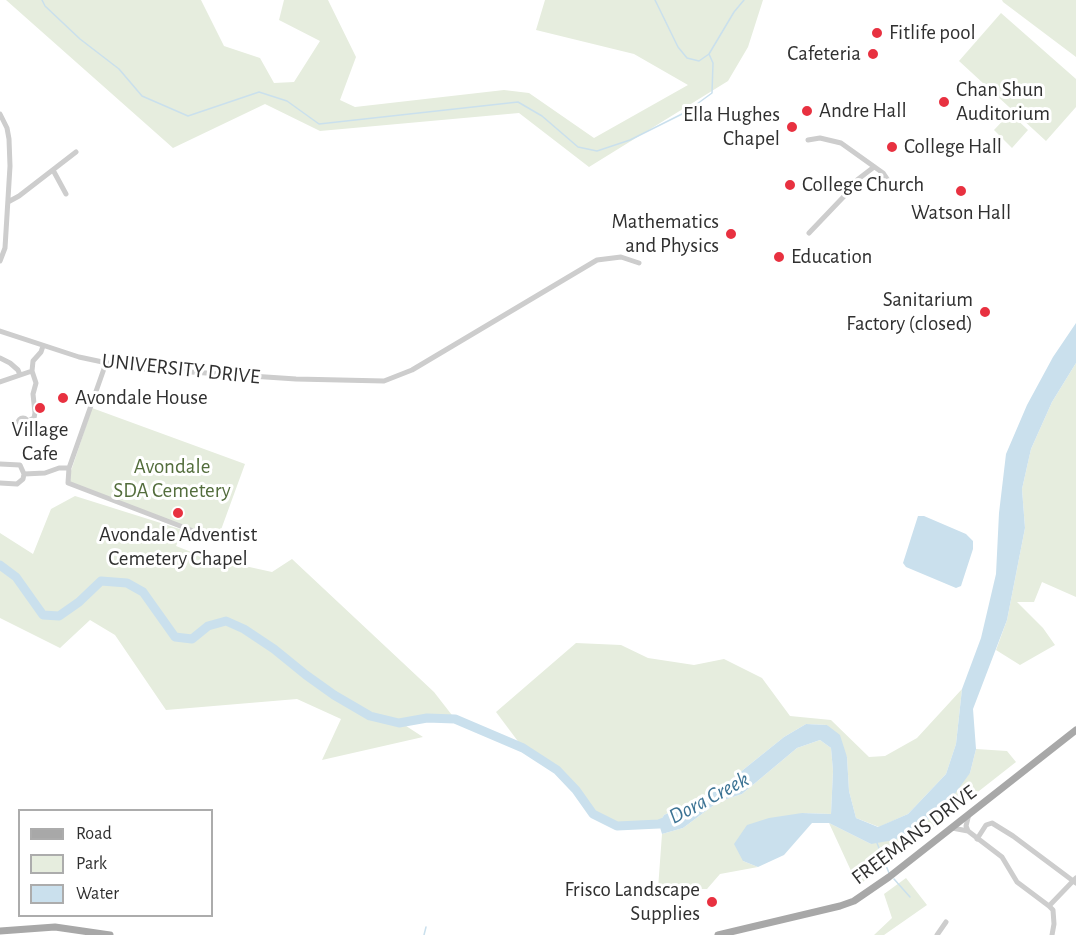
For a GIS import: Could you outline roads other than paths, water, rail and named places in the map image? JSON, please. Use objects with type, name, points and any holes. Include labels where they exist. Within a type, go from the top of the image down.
[{"type":"main road","name":"FREEMANS DRIVE","points":[[718,935],[847,904],[889,878],[1076,730]]},
{"type":"main road","points":[[0,931],[55,927],[111,935]]},
{"type":"street","points":[[0,114],[9,139],[10,166],[5,248],[0,261]]},
{"type":"street","points":[[808,140],[820,138],[841,143],[883,173],[893,188]]},
{"type":"street","points":[[8,202],[76,152]]},
{"type":"street","points":[[858,180],[874,167]]},
{"type":"street","points":[[54,170],[66,194]]},
{"type":"street","points":[[809,233],[851,189]]},
{"type":"street","name":"UNIVERSITY DRIVE","points":[[0,331],[43,346],[106,363],[172,371],[320,380],[384,381],[411,370],[597,260],[621,257],[639,263]]},
{"type":"street","points":[[28,421],[34,418],[35,413],[33,394],[36,383],[32,371],[33,361],[43,346]]},
{"type":"street","points":[[0,358],[10,363],[20,375]]},
{"type":"street","points":[[106,363],[69,468],[67,480],[71,485],[209,537]]},
{"type":"street","points":[[0,382],[32,371]]},
{"type":"street","points":[[0,464],[20,465],[24,474],[23,479],[17,484],[0,483]]},
{"type":"street","points":[[24,474],[69,468]]},
{"type":"street","points":[[969,814],[966,826],[968,831],[1002,857],[1017,882],[1053,910],[1052,935]]},
{"type":"street","points":[[977,839],[986,825],[992,823],[1075,880],[1049,906]]},
{"type":"street","points":[[952,828],[968,831]]},
{"type":"street","points":[[936,935],[946,922]]},
{"type":"water","name":"Dora Creek","points":[[1076,323],[1076,363],[1052,402],[1031,449],[1022,489],[1025,528],[1007,620],[973,709],[976,749],[970,773],[954,795],[917,830],[894,840],[871,844],[829,823],[812,823],[784,855],[758,867],[743,861],[734,844],[747,825],[769,818],[802,813],[831,814],[833,771],[831,748],[820,740],[797,748],[742,794],[718,802],[683,828],[662,834],[659,824],[664,815],[718,790],[784,737],[806,724],[827,725],[840,735],[847,757],[849,791],[856,818],[878,827],[908,814],[946,774],[956,744],[962,689],[981,638],[996,574],[999,513],[1006,454],[1027,405],[1053,357]]},
{"type":"water","points":[[918,516],[924,516],[966,534],[973,541],[973,549],[961,586],[956,588],[906,567],[903,563]]},
{"type":"waterway","points":[[42,0],[45,6],[80,39],[119,69],[142,96],[188,116],[259,92],[287,101],[319,124],[518,102],[542,116],[578,147],[597,151],[630,140],[686,112],[712,93],[713,63],[709,54]]},
{"type":"waterway","points":[[655,0],[678,47],[687,58],[699,61],[709,54],[734,12],[744,0]]},
{"type":"waterway","name":"Dora Creek","points":[[0,565],[16,577],[43,615],[59,616],[79,602],[101,581],[127,583],[143,592],[175,637],[192,639],[208,626],[226,621],[244,629],[334,695],[370,716],[399,723],[427,718],[455,719],[523,748],[557,770],[576,790],[593,814],[617,826],[659,824],[669,820]]},
{"type":"waterway","points":[[877,843],[889,873]]},
{"type":"waterway","points":[[894,879],[910,897]]},
{"type":"waterway","points":[[424,935],[426,927]]},
{"type":"place","name":"Fitlife pool","points":[[877,33]]},
{"type":"place","name":"Cafeteria","points":[[873,54]]},
{"type":"place","name":"Chan Shun Auditorium","points":[[944,102]]},
{"type":"place","name":"Andre Hall","points":[[807,111]]},
{"type":"place","name":"Ella Hughes Chapel","points":[[792,127]]},
{"type":"place","name":"College Hall","points":[[892,147]]},
{"type":"place","name":"College Church","points":[[790,185]]},
{"type":"place","name":"Watson Hall","points":[[961,191]]},
{"type":"place","name":"Mathematics and Physics","points":[[731,234]]},
{"type":"place","name":"Education","points":[[779,257]]},
{"type":"place","name":"Sanitarium Factory (closed)","points":[[985,312]]},
{"type":"place","name":"Avondale House","points":[[63,398]]},
{"type":"place","name":"Village Cafe","points":[[40,408]]},
{"type":"place","name":"Avondale Adventist Cemetery Chapel","points":[[178,513]]},
{"type":"place","name":"Frisco Landscape Supplies","points":[[712,902]]},
{"type":"park label","name":"Avondale SDA Cemetery","points":[[172,479]]}]
